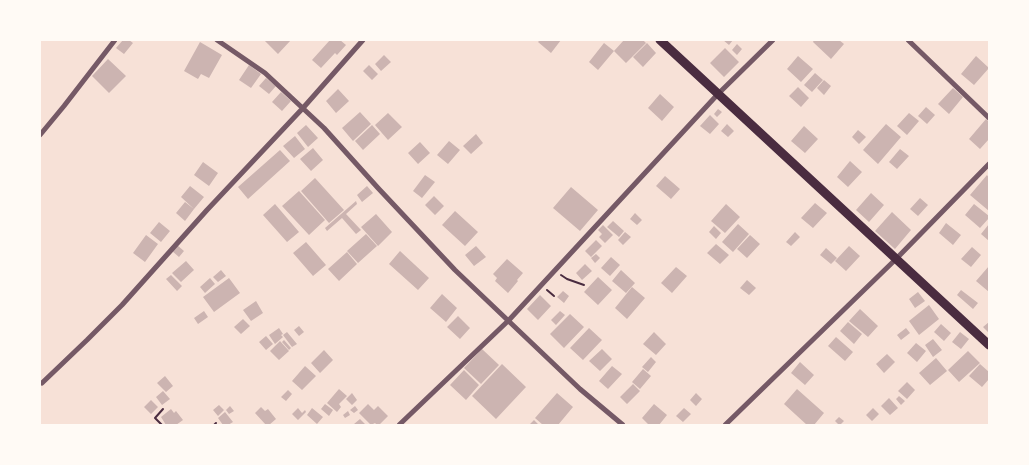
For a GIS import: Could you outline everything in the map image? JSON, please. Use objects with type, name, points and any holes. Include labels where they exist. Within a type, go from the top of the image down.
[{"type":"main road","points":[[660,40],[989,345]]},
{"type":"street","points":[[40,135],[115,40]]},
{"type":"street","points":[[217,40],[264,73],[324,128],[455,270],[580,389],[623,425]]},
{"type":"street","points":[[42,383],[122,305],[363,40]]},
{"type":"street","points":[[399,425],[509,320],[718,94],[773,40]]},
{"type":"street","points":[[908,40],[989,118]]},
{"type":"street","points":[[725,425],[896,259],[989,164]]},
{"type":"path","points":[[555,271],[567,279],[584,285]]},
{"type":"path","points":[[162,425],[155,418],[163,409]]},
{"type":"building","points":[[123,40],[129,40],[133,43],[124,54],[116,48]]},
{"type":"building","points":[[264,40],[291,40],[278,54]]},
{"type":"building","points":[[330,40],[340,40],[346,45],[337,55],[335,53],[321,68],[312,60]]},
{"type":"building","points":[[540,40],[561,40],[551,53],[538,42]]},
{"type":"building","points":[[624,40],[643,40],[646,43],[626,63],[614,51]]},
{"type":"building","points":[[723,40],[733,40],[729,45]]},
{"type":"building","points":[[814,40],[839,40],[844,44],[831,59],[813,42]]},
{"type":"building","points":[[200,42],[222,55],[209,78],[201,74],[198,79],[184,71]]},
{"type":"building","points":[[604,43],[614,51],[598,70],[589,62]]},
{"type":"building","points":[[647,43],[656,53],[643,67],[633,57]]},
{"type":"building","points":[[737,44],[742,49],[737,55],[732,50]]},
{"type":"building","points":[[725,48],[739,62],[724,77],[710,63]]},
{"type":"building","points":[[384,55],[391,62],[381,71],[375,64]]},
{"type":"building","points":[[798,56],[813,69],[801,82],[787,69]]},
{"type":"building","points":[[976,56],[989,68],[974,85],[961,74]]},
{"type":"building","points":[[108,59],[126,76],[109,93],[92,76]]},
{"type":"building","points":[[249,65],[261,74],[251,88],[239,80]]},
{"type":"building","points":[[369,65],[378,74],[372,80],[363,71]]},
{"type":"building","points":[[815,73],[823,80],[812,92],[804,85]]},
{"type":"building","points":[[266,78],[276,86],[269,94],[259,86]]},
{"type":"building","points":[[824,80],[831,86],[824,95],[817,88]]},
{"type":"building","points":[[798,87],[809,98],[801,107],[789,96]]},
{"type":"building","points":[[953,88],[963,97],[949,114],[938,104]]},
{"type":"building","points":[[338,89],[349,101],[336,113],[326,101]]},
{"type":"building","points":[[281,92],[291,101],[282,111],[272,102]]},
{"type":"building","points":[[660,94],[674,107],[662,121],[648,108]]},
{"type":"building","points":[[926,107],[935,115],[927,124],[918,116]]},
{"type":"building","points":[[718,109],[722,112],[717,117],[714,114]]},
{"type":"building","points":[[360,112],[371,124],[353,141],[342,128]]},
{"type":"building","points":[[388,113],[402,127],[388,140],[375,125]]},
{"type":"building","points":[[909,113],[919,121],[907,135],[897,126]]},
{"type":"building","points":[[710,115],[719,124],[710,134],[700,126]]},
{"type":"building","points":[[986,119],[989,122],[989,139],[980,149],[969,139]]},
{"type":"building","points":[[727,124],[734,131],[728,137],[721,131]]},
{"type":"building","points":[[886,124],[901,137],[878,164],[863,150]]},
{"type":"building","points":[[306,125],[318,138],[308,147],[297,133]]},
{"type":"building","points":[[372,125],[380,134],[363,150],[355,141]]},
{"type":"building","points":[[804,126],[818,139],[805,153],[791,141]]},
{"type":"building","points":[[858,130],[866,137],[859,144],[852,137]]},
{"type":"building","points":[[476,134],[483,143],[471,154],[463,146]]},
{"type":"building","points":[[295,136],[305,149],[294,158],[283,146]]},
{"type":"building","points":[[449,141],[460,150],[448,164],[437,155]]},
{"type":"building","points":[[420,142],[430,153],[418,164],[408,153]]},
{"type":"building","points":[[313,148],[323,160],[311,171],[300,159]]},
{"type":"building","points":[[900,149],[909,156],[897,169],[889,162]]},
{"type":"building","points":[[280,150],[290,161],[248,199],[238,187]]},
{"type":"building","points":[[850,161],[862,172],[848,187],[837,177]]},
{"type":"building","points":[[203,162],[218,173],[209,186],[194,175]]},
{"type":"building","points":[[425,175],[435,182],[422,198],[413,191]]},
{"type":"building","points":[[987,175],[989,178],[989,211],[970,195]]},
{"type":"building","points":[[665,176],[680,189],[671,199],[656,186]]},
{"type":"building","points":[[315,178],[344,210],[329,223],[301,191]]},
{"type":"building","points":[[190,186],[204,197],[194,209],[181,197]]},
{"type":"building","points":[[367,186],[373,193],[362,202],[357,195]]},
{"type":"building","points":[[571,187],[598,210],[580,231],[553,208]]},
{"type":"building","points":[[299,191],[325,220],[309,235],[282,206]]},
{"type":"building","points":[[871,193],[884,205],[869,222],[856,210]]},
{"type":"building","points":[[434,196],[444,206],[435,215],[425,205]]},
{"type":"building","points":[[920,198],[928,205],[918,216],[910,209]]},
{"type":"building","points":[[356,201],[357,204],[346,214],[361,230],[356,234],[342,218],[327,231],[325,228]]},
{"type":"building","points":[[185,202],[194,209],[185,221],[176,213]]},
{"type":"building","points":[[815,203],[827,213],[813,228],[801,218]]},
{"type":"building","points":[[275,204],[299,232],[287,242],[263,215]]},
{"type":"building","points":[[726,204],[740,217],[725,233],[711,221]]},
{"type":"building","points":[[974,204],[989,216],[980,228],[965,215]]},
{"type":"building","points":[[455,211],[478,232],[465,246],[442,225]]},
{"type":"building","points":[[892,212],[911,230],[895,249],[875,231]]},
{"type":"building","points":[[635,213],[642,220],[637,225],[630,219]]},
{"type":"building","points":[[376,214],[392,232],[378,246],[361,227]]},
{"type":"building","points":[[613,221],[624,231],[619,237],[607,227]]},
{"type":"building","points":[[159,222],[170,231],[161,242],[150,233]]},
{"type":"building","points":[[946,223],[961,235],[953,245],[939,233]]},
{"type":"building","points":[[738,224],[749,234],[733,252],[722,242]]},
{"type":"building","points":[[989,224],[989,241],[981,234]]},
{"type":"building","points":[[603,225],[613,235],[605,243],[599,237],[602,234],[598,230]]},
{"type":"building","points":[[714,226],[721,233],[716,239],[709,232]]},
{"type":"building","points":[[625,232],[631,237],[623,245],[618,240]]},
{"type":"building","points":[[795,232],[800,237],[791,246],[786,242]]},
{"type":"building","points":[[366,234],[377,246],[358,263],[347,251]]},
{"type":"building","points":[[146,235],[158,244],[145,262],[133,253]]},
{"type":"building","points":[[750,235],[760,244],[747,258],[737,249]]},
{"type":"building","points":[[596,240],[602,246],[591,257],[585,251]]},
{"type":"building","points":[[306,242],[326,265],[313,276],[293,253]]},
{"type":"building","points":[[716,244],[729,255],[720,264],[707,253]]},
{"type":"building","points":[[177,245],[184,251],[179,257],[172,251]]},
{"type":"building","points":[[476,246],[486,257],[474,266],[465,255]]},
{"type":"building","points":[[849,246],[860,256],[846,271],[835,261]]},
{"type":"building","points":[[972,247],[981,255],[971,267],[961,259]]},
{"type":"building","points":[[826,248],[837,258],[831,264],[820,255]]},
{"type":"building","points":[[400,251],[429,278],[418,290],[389,264]]},
{"type":"building","points":[[347,252],[357,264],[339,281],[328,269]]},
{"type":"building","points":[[596,254],[600,258],[595,263],[591,258]]},
{"type":"building","points":[[611,257],[620,265],[610,276],[601,268]]},
{"type":"building","points":[[507,259],[523,273],[508,293],[495,281],[497,278],[493,274]]},
{"type":"building","points":[[186,261],[194,270],[181,282],[172,273]]},
{"type":"building","points":[[585,264],[592,271],[582,280],[576,273]]},
{"type":"building","points":[[989,266],[989,292],[976,281]]},
{"type":"building","points":[[676,267],[687,276],[672,293],[661,283]]},
{"type":"building","points":[[221,270],[226,276],[218,282],[213,277]]},
{"type":"building","points":[[621,270],[635,283],[626,293],[612,281]]},
{"type":"building","points":[[171,275],[182,286],[177,291],[166,279]]},
{"type":"building","points":[[598,277],[612,290],[598,305],[584,292]]},
{"type":"building","points":[[210,278],[215,284],[205,293],[200,287]]},
{"type":"building","points":[[229,278],[240,293],[214,312],[203,297]]},
{"type":"building","points":[[747,280],[756,288],[749,295],[740,288]]},
{"type":"building","points":[[632,287],[645,298],[627,319],[615,308]]},
{"type":"building","points":[[961,290],[978,303],[973,309],[957,295]]},
{"type":"building","points":[[563,291],[569,296],[564,303],[557,297]]},
{"type":"building","points":[[918,292],[925,301],[915,308],[909,299]]},
{"type":"building","points":[[442,294],[457,308],[446,322],[430,308]]},
{"type":"building","points":[[540,295],[551,306],[538,320],[527,309]]},
{"type":"building","points":[[256,301],[263,313],[251,321],[243,310]]},
{"type":"building","points":[[929,305],[939,319],[919,335],[909,321]]},
{"type":"building","points":[[860,309],[878,326],[868,337],[849,321]]},
{"type":"building","points":[[204,311],[208,317],[198,324],[194,318]]},
{"type":"building","points":[[560,311],[565,315],[556,325],[551,320]]},
{"type":"building","points":[[570,314],[584,327],[564,348],[550,334]]},
{"type":"building","points":[[458,316],[470,328],[460,339],[447,327]]},
{"type":"building","points":[[243,319],[250,326],[241,334],[234,327]]},
{"type":"building","points":[[848,322],[862,334],[854,344],[840,331]]},
{"type":"building","points":[[989,322],[989,333],[983,327]]},
{"type":"building","points":[[941,324],[951,333],[944,341],[934,332]]},
{"type":"building","points":[[299,326],[304,332],[299,336],[294,330]]},
{"type":"building","points":[[279,328],[283,337],[275,344],[269,335]]},
{"type":"building","points":[[589,328],[602,340],[583,360],[570,348]]},
{"type":"building","points":[[906,328],[910,333],[901,340],[897,335]]},
{"type":"building","points":[[287,332],[297,344],[292,347],[283,335]]},
{"type":"building","points":[[654,332],[666,344],[656,355],[643,344]]},
{"type":"building","points":[[960,332],[969,339],[961,349],[952,342]]},
{"type":"building","points":[[266,336],[273,344],[266,350],[259,342]]},
{"type":"building","points":[[836,337],[853,352],[845,361],[828,346]]},
{"type":"building","points":[[933,339],[942,350],[933,357],[925,345]]},
{"type":"building","points":[[284,340],[291,348],[289,350],[282,342]]},
{"type":"building","points":[[280,341],[289,351],[279,360],[270,351]]},
{"type":"building","points":[[916,343],[926,351],[917,362],[907,353]]},
{"type":"building","points":[[482,349],[499,365],[481,384],[464,368]]},
{"type":"building","points":[[602,349],[612,359],[600,371],[589,361]]},
{"type":"building","points":[[324,350],[333,360],[320,373],[311,363]]},
{"type":"building","points":[[968,351],[980,363],[959,382],[948,370]]},
{"type":"building","points":[[887,354],[895,362],[884,373],[876,364]]},
{"type":"building","points":[[651,357],[656,362],[648,372],[642,367]]},
{"type":"building","points":[[936,358],[947,371],[930,385],[919,373]]},
{"type":"building","points":[[800,362],[814,375],[805,385],[791,373]]},
{"type":"building","points":[[502,364],[526,387],[496,419],[472,396]]},
{"type":"building","points":[[980,364],[989,372],[989,379],[982,387],[969,376]]},
{"type":"building","points":[[305,366],[316,376],[302,390],[292,381]]},
{"type":"building","points":[[612,366],[622,374],[608,389],[599,381]]},
{"type":"building","points":[[643,369],[651,376],[640,389],[632,382]]},
{"type":"building","points":[[464,370],[479,385],[466,400],[450,385]]},
{"type":"building","points":[[165,376],[173,386],[166,392],[157,383]]},
{"type":"building","points":[[907,382],[915,390],[907,399],[898,391]]},
{"type":"building","points":[[633,384],[640,391],[627,404],[620,397]]},
{"type":"building","points":[[339,389],[347,396],[339,404],[341,407],[337,412],[327,403]]},
{"type":"building","points":[[797,389],[824,413],[814,425],[807,425],[784,404]]},
{"type":"building","points":[[288,390],[292,394],[286,401],[281,397]]},
{"type":"building","points":[[163,391],[170,399],[162,405],[156,397]]},
{"type":"building","points":[[352,393],[357,400],[352,405],[346,399]]},
{"type":"building","points":[[557,393],[573,407],[558,425],[543,425],[535,418]]},
{"type":"building","points":[[696,393],[702,399],[696,406],[690,400]]},
{"type":"building","points":[[899,396],[905,401],[901,405],[896,399]]},
{"type":"building","points":[[889,398],[898,408],[890,415],[881,406]]},
{"type":"building","points":[[151,400],[158,407],[151,414],[144,407]]},
{"type":"building","points":[[325,404],[333,410],[329,416],[321,409]]},
{"type":"building","points":[[368,404],[374,410],[378,406],[388,416],[379,425],[375,423],[371,425],[359,413]]},
{"type":"building","points":[[654,404],[667,415],[659,425],[649,425],[642,418]]},
{"type":"building","points":[[219,405],[224,410],[218,416],[213,410]]},
{"type":"building","points":[[230,406],[234,411],[229,414],[226,410]]},
{"type":"building","points":[[355,406],[358,410],[354,413],[350,410]]},
{"type":"building","points":[[261,407],[265,411],[268,409],[276,419],[269,425],[266,425],[255,413]]},
{"type":"building","points":[[298,408],[302,413],[305,410],[306,412],[298,420],[292,414]]},
{"type":"building","points":[[312,408],[323,417],[317,424],[307,415]]},
{"type":"building","points":[[684,408],[691,414],[683,422],[676,416]]},
{"type":"building","points":[[873,408],[879,414],[872,421],[866,415]]},
{"type":"building","points":[[171,409],[174,413],[176,411],[183,420],[176,425],[166,425],[161,417]]},
{"type":"building","points":[[348,411],[350,415],[345,418],[343,415]]},
{"type":"building","points":[[225,412],[233,422],[228,425],[223,425],[218,418]]},
{"type":"building","points":[[839,417],[844,421],[840,425],[835,421]]},
{"type":"building","points":[[360,419],[366,425],[354,424]]},
{"type":"building","points":[[534,420],[539,425],[529,425]]}]
